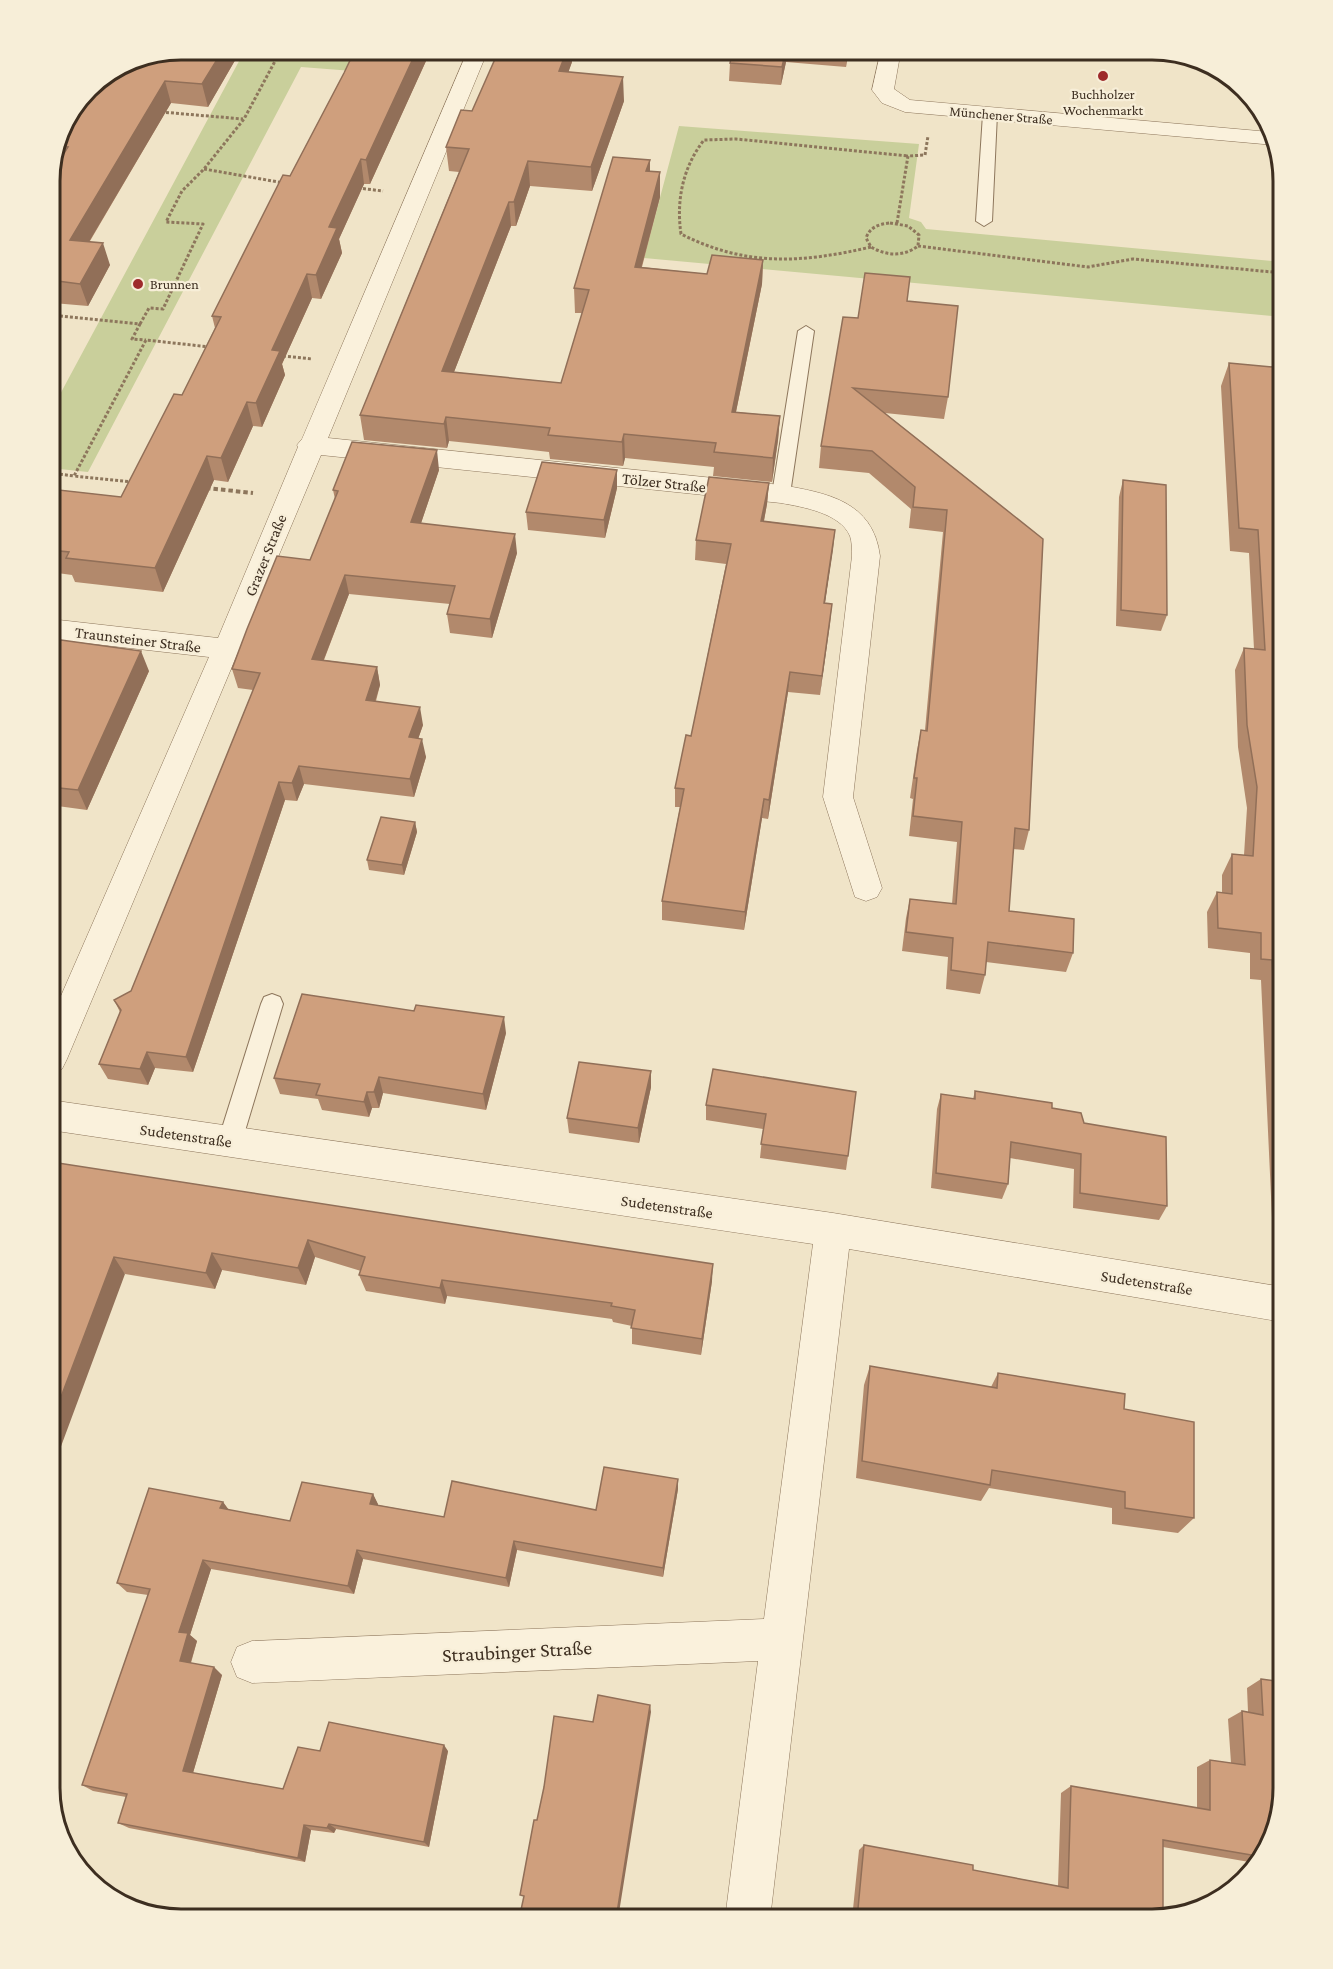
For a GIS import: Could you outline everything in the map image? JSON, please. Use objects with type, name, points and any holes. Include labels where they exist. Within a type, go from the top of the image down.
[{"type":"street","name":"Grazer Straße","points":[[60,1036],[227,649],[473,60]]},
{"type":"street","name":"Münchener Straße","points":[[889,60],[883,90],[890,98],[905,106],[1265,138]]},
{"type":"street","name":"Tölzer Straße","points":[[310,446],[781,494],[816,501],[850,519],[863,534],[866,556],[838,797],[866,888]]},
{"type":"street","name":"Traunsteiner Straße","points":[[60,630],[227,649]]},
{"type":"street","name":"Sudetenstraße","points":[[60,1116],[833,1230],[1273,1303]]},
{"type":"street","points":[[748,1909],[833,1230]]},
{"type":"street","name":"Straubinger Straße","points":[[252,1662],[783,1639]]},
{"type":"lane","points":[[984,221],[990,114]]},
{"type":"lane","points":[[781,494],[806,331]]},
{"type":"lane","points":[[230,1141],[272,1004]]},
{"type":"path","points":[[216,348],[132,339],[149,308],[163,309],[203,224],[166,222],[182,191],[204,170],[244,119],[276,60]]},
{"type":"path","points":[[161,112],[244,119]]},
{"type":"path","points":[[897,224],[909,156],[736,139],[704,140],[694,150],[681,190],[678,220],[681,234],[700,245],[749,257],[796,261],[825,258],[871,247],[892,255],[908,253],[918,246],[1088,267],[1133,259],[1273,272]]},
{"type":"path","points":[[204,170],[287,183]]},
{"type":"path","points":[[358,188],[417,193]]},
{"type":"path","points":[[871,247],[866,238],[870,229],[882,224],[897,224],[914,230],[918,235],[918,246]]},
{"type":"path","points":[[60,316],[140,324]]},
{"type":"path","points":[[74,476],[146,340]]},
{"type":"path","points":[[275,355],[345,363]]},
{"type":"path","points":[[60,474],[142,482]]},
{"type":"path","points":[[199,488],[290,496]]},
{"type":"green space","points":[[240,60],[358,60],[353,71],[301,67],[88,472],[60,469],[60,394]]},
{"type":"green space","points":[[679,126],[919,144],[909,218],[921,222],[926,229],[1273,261],[1273,316],[644,258]]},
{"type":"building","points":[[217,60],[202,84],[165,81],[70,240],[103,243],[80,284],[60,281],[60,173],[63,155],[68,147],[65,147],[69,135],[80,114],[90,101],[114,80],[142,66],[158,62]]},
{"type":"building","points":[[350,60],[412,60],[366,160],[361,159],[329,227],[337,228],[316,275],[307,274],[272,350],[280,351],[256,403],[247,402],[221,458],[207,456],[155,568],[66,558],[69,552],[60,551],[60,490],[121,497],[174,394],[182,395],[221,317],[212,316],[283,175],[290,176]]},
{"type":"building","points":[[495,60],[563,60],[559,71],[623,77],[591,167],[528,161],[514,202],[509,202],[442,371],[561,383],[589,290],[574,288],[613,157],[650,160],[646,171],[660,172],[635,267],[707,274],[712,255],[763,260],[732,412],[780,416],[773,458],[714,452],[716,443],[624,434],[622,442],[548,435],[550,428],[446,417],[444,424],[360,415],[469,149],[446,147],[461,110],[472,111]]},
{"type":"building","points":[[731,60],[784,60],[782,67],[730,63]]},
{"type":"building","points":[[865,273],[910,277],[907,301],[958,306],[948,397],[853,388],[1043,539],[1029,830],[1015,828],[1009,911],[1074,919],[1073,953],[988,942],[985,975],[951,970],[953,938],[906,932],[910,899],[956,904],[962,822],[913,816],[917,778],[914,778],[921,730],[927,731],[947,510],[913,507],[915,487],[872,451],[821,446],[843,317],[858,318]]},
{"type":"building","points":[[1229,363],[1273,367],[1273,980],[1272,960],[1261,959],[1261,933],[1218,928],[1217,892],[1232,894],[1232,854],[1253,856],[1257,787],[1247,725],[1244,648],[1265,650],[1258,530],[1239,528]]},
{"type":"building","points":[[352,442],[437,450],[411,522],[515,534],[490,619],[447,614],[455,586],[345,575],[312,659],[377,667],[366,700],[420,707],[409,737],[422,739],[410,779],[299,766],[292,783],[279,782],[186,1057],[147,1052],[140,1069],[99,1064],[121,1010],[114,1000],[131,991],[260,673],[232,669],[247,629],[277,556],[310,560],[338,491],[333,490]]},
{"type":"building","points":[[542,462],[617,470],[604,520],[526,512]]},
{"type":"building","points":[[709,477],[769,483],[761,521],[835,530],[824,603],[832,604],[822,676],[790,672],[769,800],[764,799],[745,912],[662,901],[684,789],[675,788],[686,735],[691,736],[731,544],[696,540]]},
{"type":"building","points":[[1123,480],[1166,485],[1167,615],[1121,610]]},
{"type":"building","points":[[61,640],[141,651],[78,790],[60,788]]},
{"type":"building","points":[[381,817],[415,822],[402,865],[367,860]]},
{"type":"building","points":[[302,994],[414,1011],[416,1005],[504,1017],[483,1094],[379,1077],[374,1092],[367,1092],[364,1102],[316,1095],[320,1084],[274,1078]]},
{"type":"building","points":[[579,1062],[651,1071],[638,1128],[567,1118]]},
{"type":"building","points":[[713,1069],[856,1092],[848,1156],[761,1144],[766,1114],[706,1105]]},
{"type":"building","points":[[975,1091],[1052,1103],[1052,1108],[1081,1113],[1084,1123],[1166,1137],[1167,1206],[1080,1193],[1081,1154],[1011,1142],[1008,1184],[936,1173],[941,1094],[975,1099]]},
{"type":"building","points":[[60,1163],[713,1264],[702,1339],[631,1328],[635,1310],[611,1306],[612,1303],[442,1280],[440,1288],[359,1275],[365,1257],[308,1240],[298,1268],[212,1253],[206,1273],[114,1257],[60,1400]]},
{"type":"building","points":[[870,1366],[997,1388],[998,1373],[1125,1394],[1124,1409],[1194,1422],[1194,1518],[1125,1508],[1125,1492],[992,1470],[990,1485],[862,1461]]},
{"type":"building","points":[[604,1467],[678,1479],[663,1568],[514,1541],[506,1578],[357,1550],[348,1586],[203,1560],[179,1632],[188,1633],[180,1661],[214,1667],[183,1771],[283,1789],[298,1747],[320,1751],[329,1722],[444,1745],[424,1842],[329,1824],[327,1828],[304,1825],[298,1858],[118,1823],[127,1794],[82,1785],[150,1589],[117,1583],[149,1488],[223,1502],[220,1508],[290,1521],[302,1482],[373,1494],[370,1504],[444,1517],[452,1481],[596,1510]]},
{"type":"building","points":[[1261,1679],[1273,1681],[1273,1788],[1269,1819],[1257,1848],[1252,1855],[1163,1840],[1163,1908],[858,1909],[864,1845],[973,1865],[973,1870],[1068,1888],[1071,1786],[1210,1810],[1210,1760],[1245,1765],[1242,1711],[1263,1715]]},
{"type":"building","points":[[598,1695],[650,1705],[618,1909],[521,1909],[524,1896],[520,1895],[534,1820],[537,1820],[544,1787],[554,1716],[593,1722]]},
{"type":"place","name":"Buchholzer Wochenmarkt","points":[[1103,76]]},
{"type":"place","name":"Brunnen","points":[[138,284]]}]
